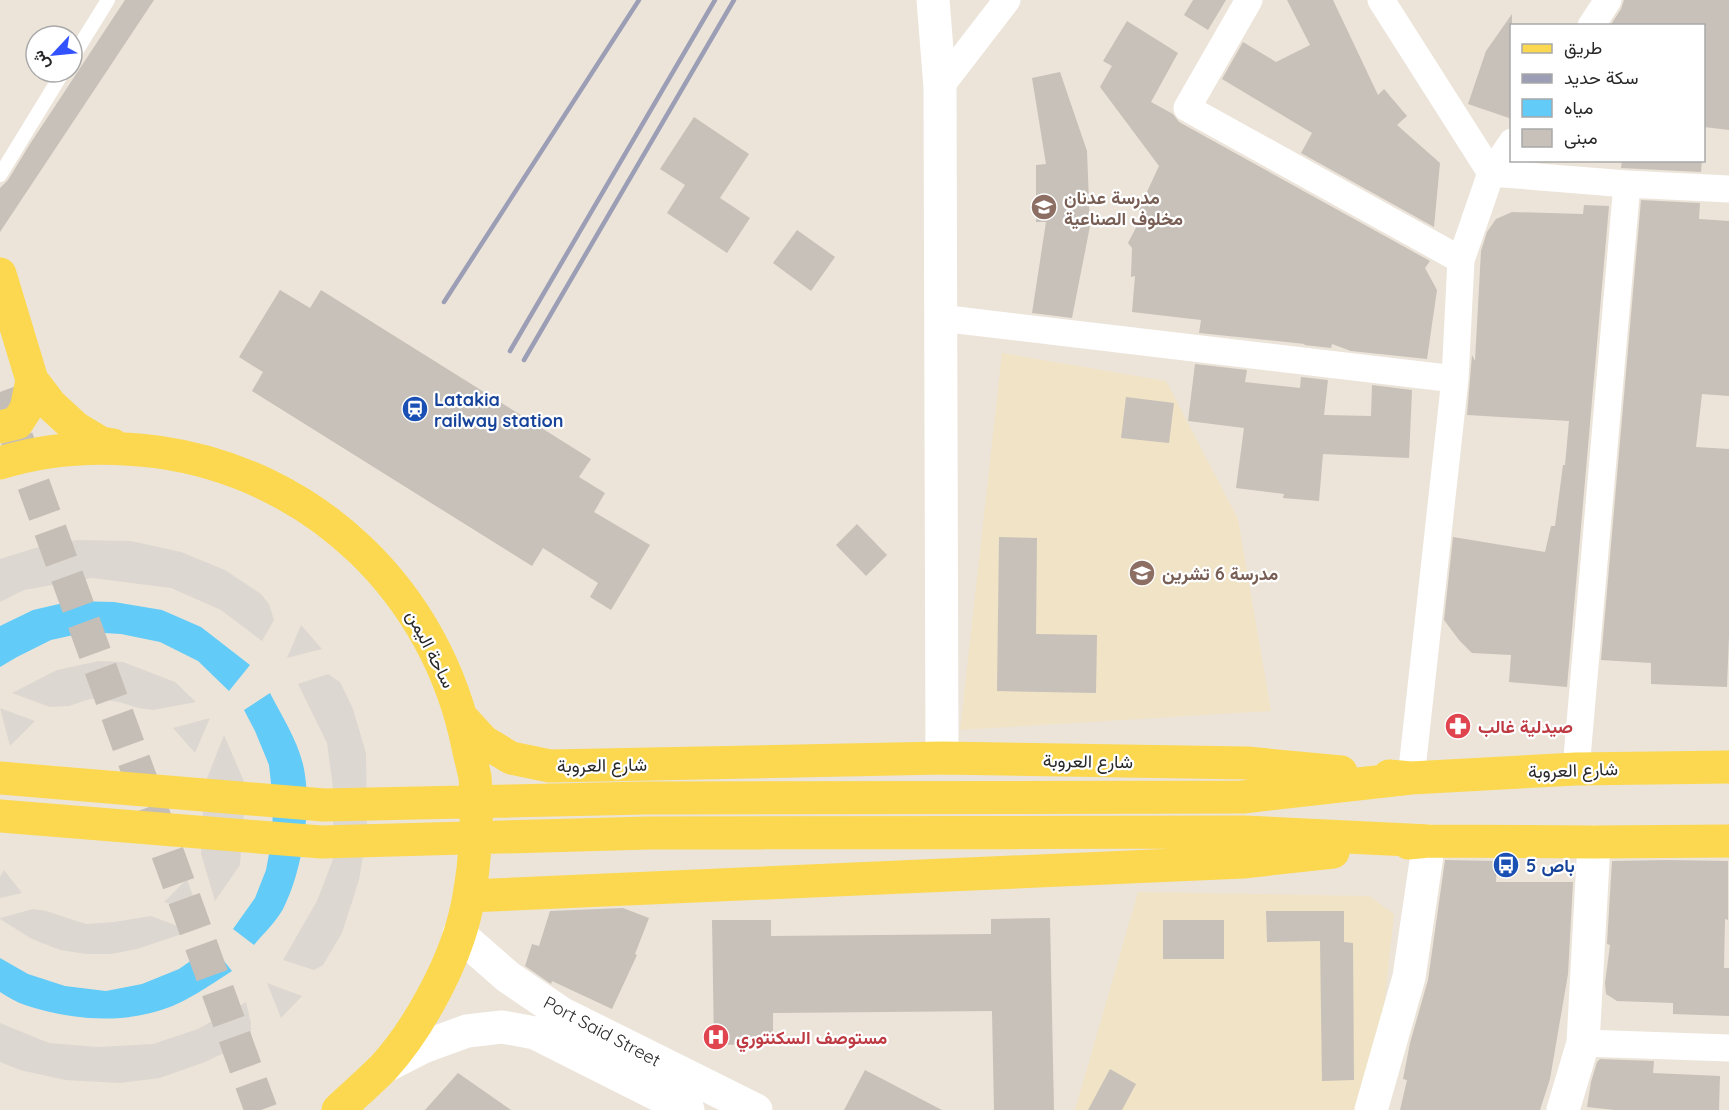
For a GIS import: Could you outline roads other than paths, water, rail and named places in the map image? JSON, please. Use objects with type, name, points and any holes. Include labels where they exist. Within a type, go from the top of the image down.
[{"type":"main road","points":[[0,274],[32,380],[51,405],[76,428],[101,443],[129,448]]},
{"type":"main road","points":[[0,427],[16,423],[26,409],[32,380]]},
{"type":"main road","name":"ساحة اليمن","points":[[0,463],[52,451],[129,448],[179,455],[228,468],[274,489],[318,515],[357,547],[392,584],[422,625],[445,670],[462,718],[475,776],[477,837],[469,896],[459,934],[435,990],[415,1026],[384,1066],[338,1110]]},
{"type":"main road","name":"شارع العروبة","points":[[462,718],[483,741],[511,758],[550,766],[942,758],[1247,763],[1411,778],[1576,769],[1729,767]]},
{"type":"main road","points":[[0,778],[324,805],[646,798],[1243,797],[1411,778]]},
{"type":"main road","points":[[0,816],[321,842],[649,833],[1244,831],[1429,841],[1729,841]]},
{"type":"main road","points":[[469,896],[1243,862],[1429,841]]},
{"type":"street","points":[[933,0],[940,87],[942,758]]},
{"type":"street","points":[[940,87],[1006,0]]},
{"type":"street","points":[[1249,0],[1187,108],[1461,260]]},
{"type":"street","points":[[1381,0],[1491,173]]},
{"type":"street","points":[[1592,24],[1608,0]]},
{"type":"street","points":[[1411,778],[1455,379],[1461,260],[1491,173],[1510,145]]},
{"type":"street","points":[[1491,173],[1627,184],[1729,189]]},
{"type":"street","points":[[1576,769],[1627,184]]},
{"type":"street","points":[[940,318],[1455,379]]},
{"type":"street","points":[[1371,1110],[1409,977],[1429,841]]},
{"type":"street","points":[[1563,1110],[1583,1043],[1594,842]]},
{"type":"street","name":"Port Said Street","points":[[459,934],[508,977],[561,1013],[756,1110]]},
{"type":"street","points":[[384,1066],[423,1047],[467,1032],[502,1027],[535,1033],[688,1110]]},
{"type":"street","points":[[1583,1043],[1729,1048]]},
{"type":"lane","points":[[84,39],[108,0]]},
{"type":"lane","points":[[0,175],[56,84]]},
{"type":"water","points":[[72,601],[114,602],[162,610],[201,627],[250,665],[229,691],[198,661],[160,642],[121,634],[87,632],[51,640],[0,667],[0,626],[33,610]]},
{"type":"water","points":[[270,693],[302,759],[306,785],[306,822],[300,859],[290,894],[280,914],[254,945],[233,929],[255,898],[266,870],[272,838],[273,802],[269,765],[244,710]]},
{"type":"water","points":[[212,946],[232,971],[177,1004],[142,1015],[108,1019],[58,1014],[25,1005],[0,992],[0,958],[28,974],[65,986],[106,991],[142,984],[179,969]]},
{"type":"tunnel","points":[[0,392],[261,1110]]},
{"type":"railway","points":[[444,302],[639,0]]},
{"type":"railway","points":[[510,351],[715,0]]},
{"type":"railway","points":[[524,360],[734,0]]},
{"type":"place","name":"مدرسة عدنان مخلوف الصناعية","points":[[1044,207]]},
{"type":"place","name":"Latakia railway station","points":[[415,409]]},
{"type":"place","name":"مدرسة 6 تشرين","points":[[1142,573]]},
{"type":"place","name":"صيدلية غالب","points":[[1458,726]]},
{"type":"place","name":"باص 5","points":[[1506,865]]},
{"type":"place","name":"مستوصف السكنتوري","points":[[716,1037]]}]
